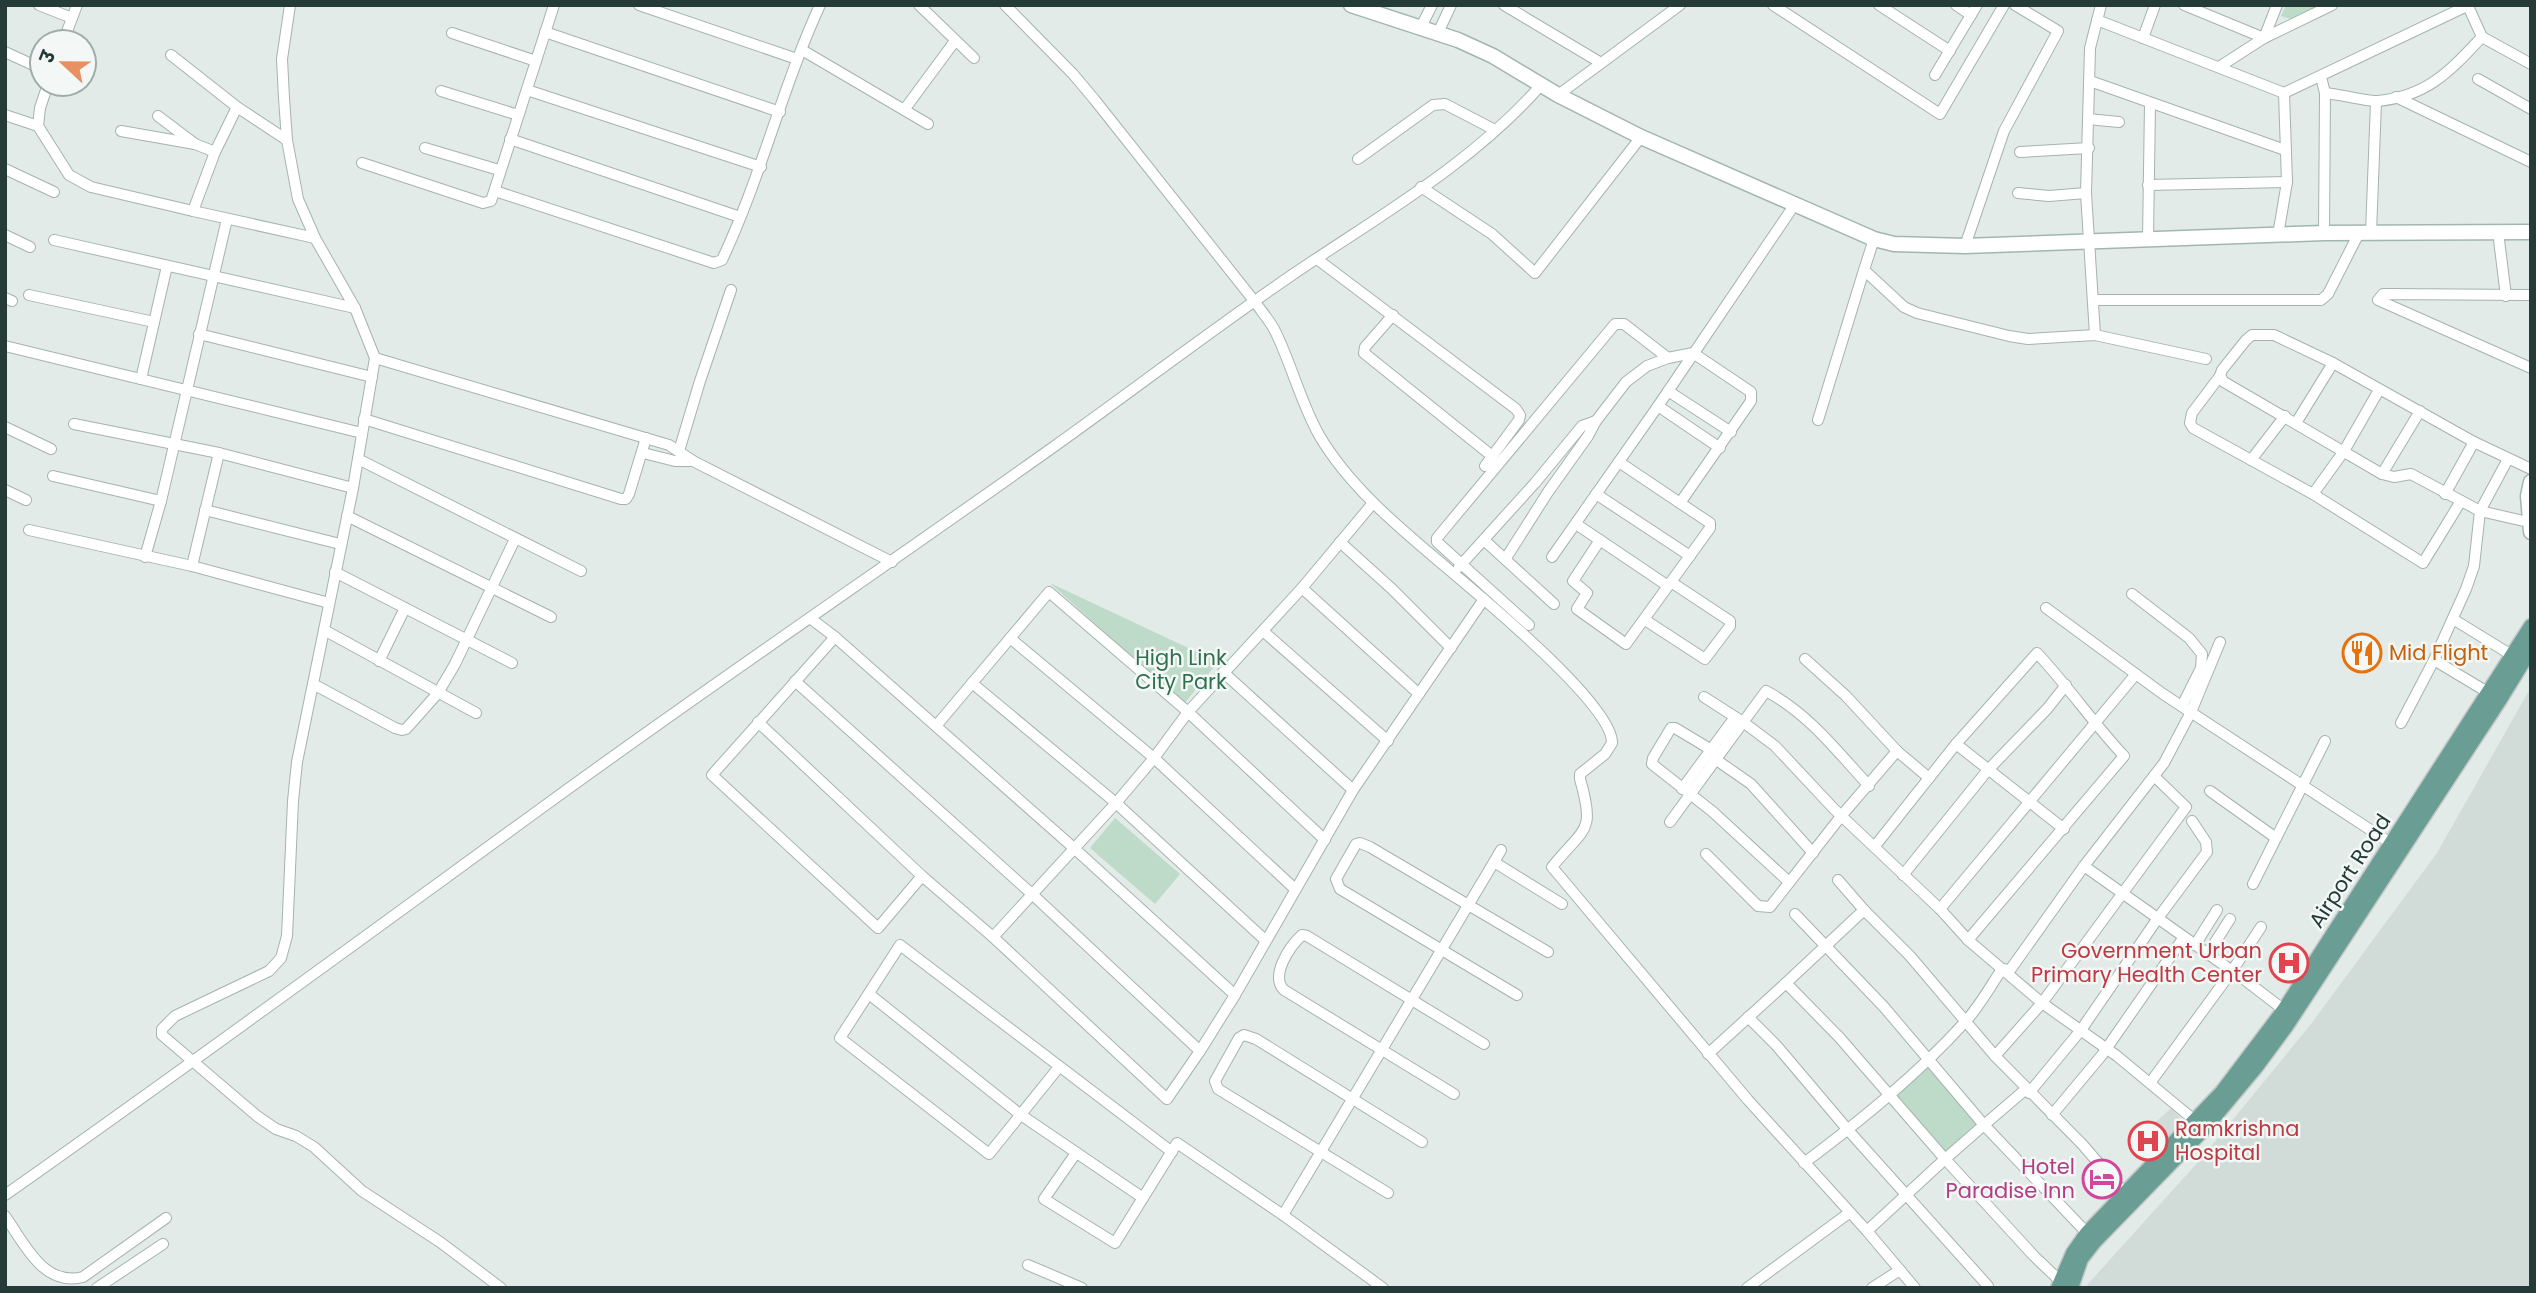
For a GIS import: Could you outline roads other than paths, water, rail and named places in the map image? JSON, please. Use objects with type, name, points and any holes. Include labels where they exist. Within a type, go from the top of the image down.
[{"type":"main road","name":"Airport Road","points":[[2063,1285],[2095,1241],[2200,1124],[2284,1010],[2531,626]]},
{"type":"main road","name":"Airport Road","points":[[2063,1285],[2073,1253],[2087,1233],[2125,1194],[2238,1090],[2287,1025],[2531,649]]},
{"type":"street","points":[[39,5],[72,19]]},
{"type":"street","points":[[68,28],[77,5]]},
{"type":"street","points":[[290,5],[282,59],[287,140],[298,199],[315,238],[355,308],[375,358],[353,488],[295,782],[290,918],[284,951],[277,964],[269,971],[167,1022],[162,1028],[162,1035],[257,1116],[276,1129],[296,1136],[314,1147],[362,1191],[440,1242],[501,1288]]},
{"type":"street","points":[[639,5],[800,55],[928,124]]},
{"type":"street","points":[[919,5],[974,58]]},
{"type":"street","points":[[1005,5],[1073,74],[1255,302],[1275,330],[1318,433],[1330,453],[1373,503],[1484,599],[1561,671],[1600,715],[1612,736],[1610,748],[1580,774],[1588,813],[1584,831],[1552,867],[1709,1054],[1915,1288]]},
{"type":"street","points":[[1351,5],[1384,9],[1493,56],[1558,95],[1641,137],[1874,239],[1894,244],[1965,246],[2324,233],[2531,232]]},
{"type":"street","points":[[1421,27],[1432,5]]},
{"type":"street","points":[[1438,33],[1451,5]]},
{"type":"street","points":[[1504,5],[1601,63]]},
{"type":"street","points":[[1773,5],[1940,114],[2004,5]]},
{"type":"street","points":[[1879,5],[1950,51]]},
{"type":"street","points":[[1936,75],[1974,10],[1956,5]]},
{"type":"street","points":[[1965,246],[2004,131],[2058,31],[2015,5]]},
{"type":"street","points":[[2095,335],[2086,193],[2090,48],[2101,5]]},
{"type":"street","points":[[2143,38],[2155,5]]},
{"type":"street","points":[[2184,5],[2264,38]]},
{"type":"street","points":[[2264,38],[2277,5]]},
{"type":"street","points":[[2219,67],[2264,38],[2332,5]]},
{"type":"street","points":[[2097,20],[2284,93],[2468,5],[2482,37],[2531,64]]},
{"type":"street","points":[[362,163],[483,204],[491,201],[551,6]]},
{"type":"street","points":[[495,191],[714,263],[722,260],[761,167],[818,6]]},
{"type":"street","points":[[1558,95],[1673,7]]},
{"type":"street","points":[[545,32],[780,112]]},
{"type":"street","points":[[452,33],[536,61]]},
{"type":"street","points":[[2325,93],[2376,102],[2422,90],[2437,82],[2482,37]]},
{"type":"street","points":[[904,110],[955,41]]},
{"type":"street","points":[[5,52],[28,63]]},
{"type":"street","points":[[170,55],[237,107],[287,140]]},
{"type":"street","points":[[2321,77],[2325,93],[2324,233]]},
{"type":"street","points":[[2478,79],[2531,109]]},
{"type":"street","points":[[2090,81],[2285,150]]},
{"type":"street","points":[[5,1195],[193,1063],[553,800],[1421,187],[1495,130],[1541,85]]},
{"type":"street","points":[[527,90],[761,167]]},
{"type":"street","points":[[441,91],[518,115]]},
{"type":"street","points":[[2278,235],[2287,181],[2284,93]]},
{"type":"street","points":[[2395,97],[2531,162]]},
{"type":"street","points":[[43,98],[38,126],[69,175],[80,182],[91,187],[315,238]]},
{"type":"street","points":[[2094,300],[2321,300],[2328,294],[2365,233],[2376,102]]},
{"type":"street","points":[[1358,159],[1433,105],[1445,104],[1495,130]]},
{"type":"street","points":[[2148,239],[2150,104]]},
{"type":"street","points":[[193,211],[215,152],[237,107]]},
{"type":"street","points":[[5,116],[38,126]]},
{"type":"street","points":[[158,116],[195,144]]},
{"type":"street","points":[[2088,119],[2119,122]]},
{"type":"street","points":[[121,131],[195,144],[215,152]]},
{"type":"street","points":[[1421,187],[1492,233],[1535,274],[1641,137]]},
{"type":"street","points":[[510,139],[740,217]]},
{"type":"street","points":[[425,148],[499,170]]},
{"type":"street","points":[[2020,152],[2089,148]]},
{"type":"street","points":[[5,169],[54,192]]},
{"type":"street","points":[[2148,185],[2287,181]]},
{"type":"street","points":[[2018,194],[2049,196],[2086,193]]},
{"type":"street","points":[[1552,556],[1658,407],[1795,204]]},
{"type":"street","points":[[145,557],[161,501],[227,219]]},
{"type":"street","points":[[2498,232],[2506,296]]},
{"type":"street","points":[[5,235],[30,247]]},
{"type":"street","points":[[1818,420],[1874,239]]},
{"type":"street","points":[[54,240],[355,308]]},
{"type":"street","points":[[1317,259],[1516,409],[1520,415],[1519,420],[1485,466]]},
{"type":"street","points":[[141,379],[167,266]]},
{"type":"street","points":[[1864,271],[1904,307],[1917,313],[2028,339],[2095,335],[2206,359]]},
{"type":"street","points":[[679,451],[731,290]]},
{"type":"street","points":[[2529,364],[2378,300],[2383,294],[2531,295]]},
{"type":"street","points":[[29,295],[154,322]]},
{"type":"street","points":[[1393,315],[1365,347],[1364,353],[1492,456]]},
{"type":"street","points":[[1529,625],[1437,542],[1437,538],[1613,325],[1618,322],[1624,324],[1668,358]]},
{"type":"street","points":[[199,334],[372,377]]},
{"type":"street","points":[[2461,501],[2423,563],[2313,494],[2193,428],[2190,423],[2192,413],[2246,340],[2252,335],[2260,334],[2286,339],[2474,442],[2531,469]]},
{"type":"street","points":[[5,346],[362,433]]},
{"type":"street","points":[[1506,558],[1596,421],[1632,376],[1647,366],[1668,358],[1693,353],[1753,395],[1731,432],[1680,503]]},
{"type":"street","points":[[375,358],[669,445],[693,461],[892,562]]},
{"type":"street","points":[[2296,423],[2333,363]]},
{"type":"street","points":[[2220,376],[2224,382],[2382,474],[2395,477],[2411,474],[2480,511],[2530,527],[2528,496],[2531,482]]},
{"type":"street","points":[[2313,494],[2344,451],[2379,390]]},
{"type":"street","points":[[1668,391],[1731,432]]},
{"type":"street","points":[[1658,407],[1720,447]]},
{"type":"street","points":[[2382,474],[2420,411]]},
{"type":"street","points":[[2251,460],[2285,416]]},
{"type":"street","points":[[364,419],[621,499],[626,499],[629,494],[646,438]]},
{"type":"street","points":[[1454,573],[1582,426],[1596,421]]},
{"type":"street","points":[[74,424],[219,453],[353,488]]},
{"type":"street","points":[[5,427],[51,449]]},
{"type":"street","points":[[2445,494],[2474,442]]},
{"type":"street","points":[[192,566],[219,453]]},
{"type":"street","points":[[643,453],[675,461],[693,461]]},
{"type":"street","points":[[358,459],[581,571]]},
{"type":"street","points":[[2401,723],[2453,619],[2474,566],[2480,511],[2508,459]]},
{"type":"street","points":[[1600,540],[1573,581],[1587,593],[1578,610],[1626,644],[1711,525],[1619,462]]},
{"type":"street","points":[[53,476],[161,501]]},
{"type":"street","points":[[1535,483],[1548,492]]},
{"type":"street","points":[[5,490],[26,500]]},
{"type":"street","points":[[1596,494],[1690,556]]},
{"type":"street","points":[[993,937],[1116,803],[1188,712],[1263,631],[1373,503]]},
{"type":"street","points":[[205,510],[340,544]]},
{"type":"street","points":[[347,516],[551,617]]},
{"type":"street","points":[[1576,524],[1730,621],[1730,626],[1704,659],[1645,620]]},
{"type":"street","points":[[29,530],[192,566],[329,603]]},
{"type":"street","points":[[313,684],[402,730],[406,729],[438,693],[493,588],[515,539]]},
{"type":"street","points":[[1484,540],[1554,604]]},
{"type":"street","points":[[1340,542],[1451,648]]},
{"type":"street","points":[[335,572],[512,663]]},
{"type":"street","points":[[1301,588],[1419,694]]},
{"type":"street","points":[[936,726],[1049,592],[1188,712],[1325,840]]},
{"type":"street","points":[[2132,594],[2189,638],[2202,654],[2200,668],[2182,706]]},
{"type":"street","points":[[758,722],[1167,1099],[1235,995],[1353,790],[1484,599]]},
{"type":"street","points":[[379,661],[405,608]]},
{"type":"street","points":[[2046,608],[2082,637],[2182,706],[2392,844]]},
{"type":"street","points":[[810,618],[835,637],[1075,849],[1235,995]]},
{"type":"street","points":[[2453,619],[2512,656]]},
{"type":"street","points":[[324,630],[476,712]]},
{"type":"street","points":[[1263,631],[1388,741]]},
{"type":"street","points":[[835,637],[712,775],[878,928],[922,876]]},
{"type":"street","points":[[1010,638],[1154,758],[1295,889]]},
{"type":"street","points":[[2002,969],[2010,970],[2084,866],[2164,763],[2192,712],[2220,642]]},
{"type":"street","points":[[1875,846],[1956,744],[2037,653],[2124,757],[1968,940]]},
{"type":"street","points":[[1805,659],[1846,696],[1897,751],[1929,778]]},
{"type":"street","points":[[2434,660],[2489,693]]},
{"type":"street","points":[[1223,673],[1353,790]]},
{"type":"street","points":[[1940,909],[2136,674]]},
{"type":"street","points":[[795,681],[1033,895],[1200,1051]]},
{"type":"street","points":[[972,683],[1116,803],[1265,940]]},
{"type":"street","points":[[1903,875],[1987,771],[2047,709],[2066,685]]},
{"type":"street","points":[[1670,822],[1710,749],[1766,691],[1790,704],[1809,720],[1869,786]]},
{"type":"street","points":[[1704,697],[1775,746],[1968,940],[2042,1003],[2106,1048],[2200,1124]]},
{"type":"street","points":[[1687,792],[1715,759],[1739,720]]},
{"type":"street","points":[[1710,749],[1671,728],[1653,758],[1653,767],[1687,792],[1790,882]]},
{"type":"street","points":[[2253,884],[2325,741]]},
{"type":"street","points":[[1956,744],[1987,771],[2064,828]]},
{"type":"street","points":[[1706,855],[1762,908],[1770,907],[1842,815],[1897,751]]},
{"type":"street","points":[[1715,759],[1751,784],[1813,853]]},
{"type":"street","points":[[1995,1056],[2042,1003],[2186,807],[2154,776]]},
{"type":"street","points":[[2210,791],[2276,838]]},
{"type":"street","points":[[1867,1231],[1984,1125],[2028,1091],[2081,1030],[2208,849],[2192,821]]},
{"type":"street","points":[[1517,995],[1337,885],[1336,879],[1356,844],[1370,847],[1548,952]]},
{"type":"street","points":[[1283,1215],[1501,850]]},
{"type":"street","points":[[1494,862],[1562,904]]},
{"type":"street","points":[[2084,866],[2284,1010]]},
{"type":"street","points":[[1838,880],[1910,956],[1995,1056],[2125,1194]]},
{"type":"street","points":[[1709,1054],[1864,910]]},
{"type":"street","points":[[2195,945],[2217,910]]},
{"type":"street","points":[[1795,914],[1853,972],[1984,1125],[2087,1233]]},
{"type":"street","points":[[2207,955],[2230,919]]},
{"type":"street","points":[[2150,1083],[2261,927]]},
{"type":"street","points":[[1454,1094],[1284,990],[1278,984],[1277,978],[1286,956],[1297,939],[1307,936],[1484,1044]]},
{"type":"street","points":[[2052,1115],[2106,1048],[2184,937]]},
{"type":"street","points":[[1059,1067],[989,1154],[840,1038],[900,945],[1172,1152]]},
{"type":"street","points":[[1804,1163],[1848,1130],[1928,1059],[1967,1020],[2002,969]]},
{"type":"street","points":[[1786,983],[1839,1037],[1945,1159],[2063,1285]]},
{"type":"street","points":[[869,994],[1021,1115],[1143,1198]]},
{"type":"street","points":[[1748,1017],[1776,1045],[1848,1130],[1989,1286]]},
{"type":"street","points":[[1388,1193],[1218,1089],[1215,1081],[1239,1038],[1244,1035],[1256,1039],[1422,1142]]},
{"type":"street","points":[[1076,1153],[1044,1199],[1115,1243],[1177,1143],[1283,1215],[1383,1288]]},
{"type":"street","points":[[1747,1288],[1849,1213]]},
{"type":"street","points":[[5,1216],[41,1267],[52,1275],[71,1280],[82,1277],[166,1218]]},
{"type":"street","points":[[97,1288],[163,1244]]},
{"type":"street","points":[[1028,1265],[1082,1288]]},
{"type":"street","points":[[1872,1288],[1900,1270]]},
{"type":"place","name":"Mid Flight","points":[[2362,653]]},
{"type":"place","name":"Government Urban Primary Health Center","points":[[2289,963]]},
{"type":"place","name":"Ramkrishna Hospital","points":[[2148,1141]]},
{"type":"place","name":"Hotel Paradise Inn","points":[[2102,1179]]},
{"type":"park label","name":"High Link City Park","points":[[1181,670]]}]
